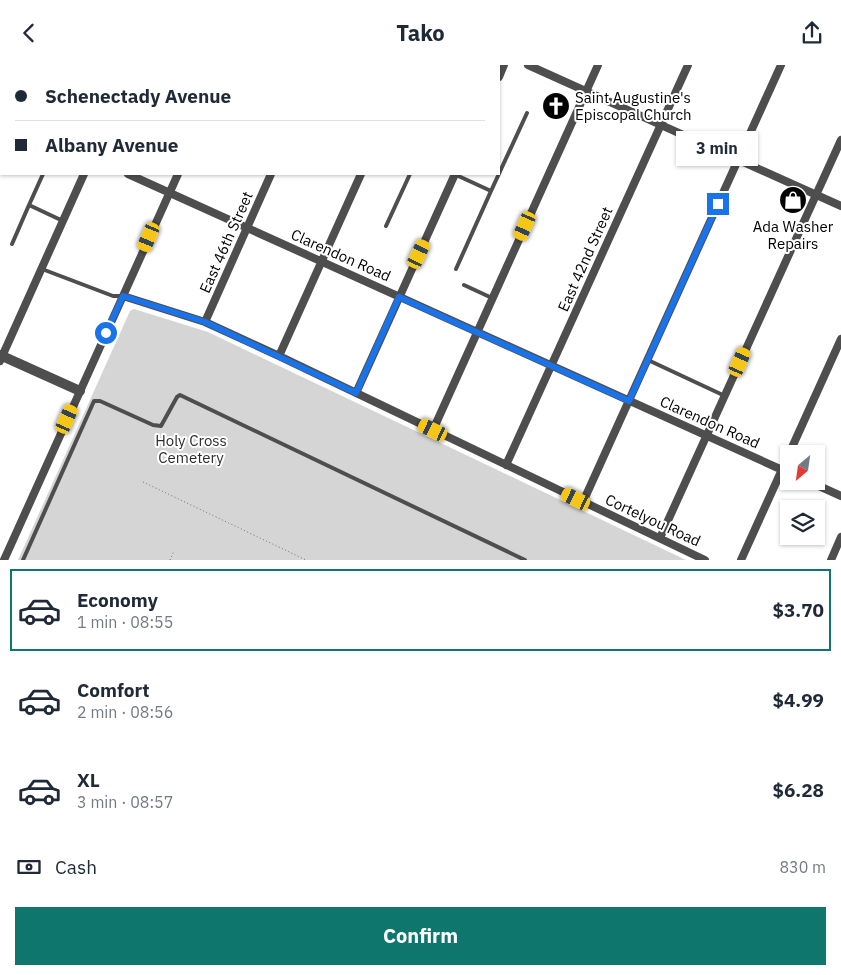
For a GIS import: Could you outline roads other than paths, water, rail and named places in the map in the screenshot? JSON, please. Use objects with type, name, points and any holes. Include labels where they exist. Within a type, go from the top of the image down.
[{"type":"street","points":[[528,65],[841,206]]},
{"type":"street","points":[[433,430],[598,65]]},
{"type":"street","name":"East 42nd Street","points":[[506,465],[688,65]]},
{"type":"street","points":[[583,502],[781,65]]},
{"type":"street","points":[[660,539],[841,140]]},
{"type":"street","points":[[80,391],[1,357],[84,175]]},
{"type":"street","name":"Clarendon Road","points":[[130,175],[780,469]]},
{"type":"street","points":[[4,560],[178,175]]},
{"type":"street","name":"East 46th Street","points":[[205,322],[271,175]]},
{"type":"street","points":[[280,356],[362,175]]},
{"type":"street","points":[[356,393],[454,175]]},
{"type":"street","name":"Cortelyou Road","points":[[123,296],[205,322],[280,356],[705,560]]},
{"type":"street","points":[[793,445],[841,339]]},
{"type":"street","points":[[741,560],[780,481]]},
{"type":"street","points":[[825,489],[841,496]]},
{"type":"street","points":[[831,560],[841,537]]},
{"type":"lane","points":[[500,172],[527,113]]},
{"type":"lane","points":[[12,244],[43,175]]},
{"type":"lane","points":[[386,226],[410,175]]},
{"type":"lane","points":[[456,175],[491,191]]},
{"type":"lane","points":[[456,269],[498,175]]},
{"type":"lane","points":[[29,205],[63,221]]},
{"type":"lane","points":[[42,269],[114,296],[123,296]]},
{"type":"lane","points":[[464,285],[492,298]]},
{"type":"lane","points":[[648,360],[725,396]]},
{"type":"lane","points":[[22,560],[94,401],[100,401],[153,425],[161,426],[177,397],[180,395],[524,560]]},
{"type":"place","name":"Saint Augustine's Episcopal Church","points":[[556,106]]},
{"type":"place","name":"Ada Washer Repairs","points":[[793,200]]},
{"type":"park label","name":"Holy Cross Cemetery","points":[[191,448]]}]
